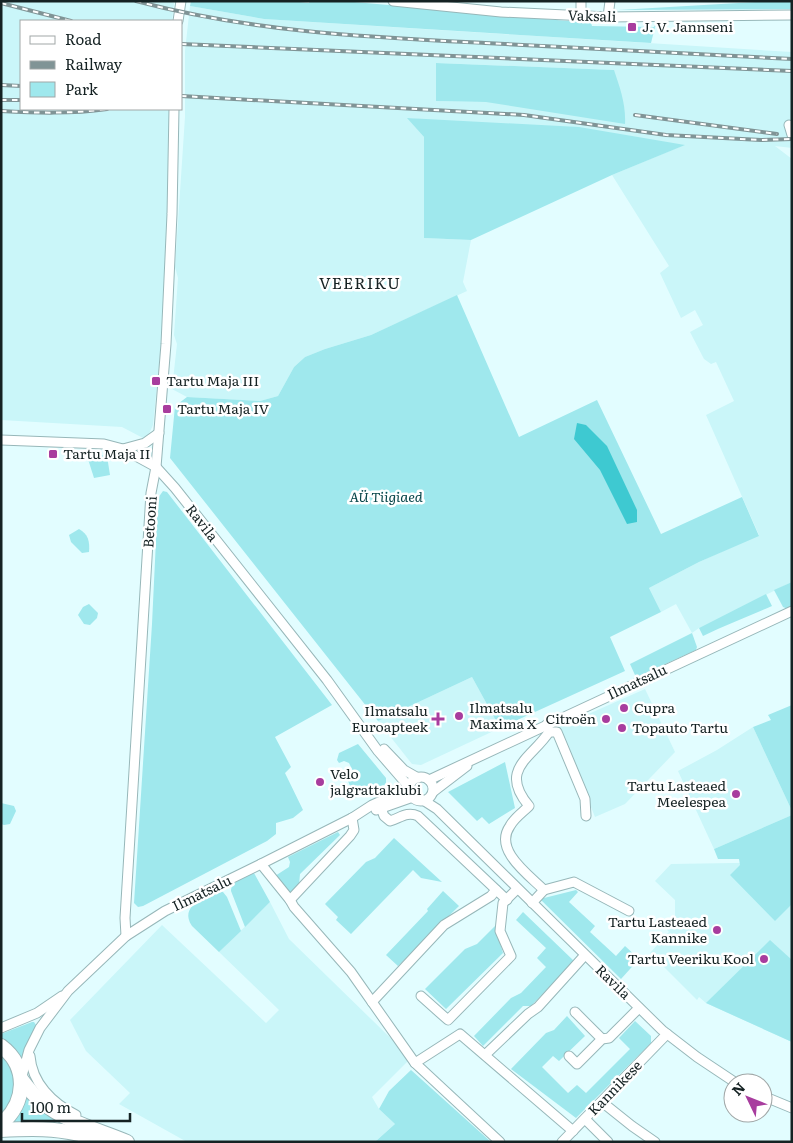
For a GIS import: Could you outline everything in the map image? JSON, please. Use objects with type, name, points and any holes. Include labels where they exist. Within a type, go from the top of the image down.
[{"type":"highway","points":[[1,1046],[13,1058],[21,1079],[34,1095],[49,1108],[61,1115],[127,1142]]},
{"type":"highway","points":[[1,1124],[10,1116],[17,1105],[21,1092],[21,1079]]},
{"type":"highway","points":[[1,1130],[38,1128],[68,1131],[107,1142]]},
{"type":"street","points":[[178,20],[181,1]]},
{"type":"street","name":"Vaksali","points":[[393,1],[501,12],[608,17],[792,15]]},
{"type":"street","points":[[581,1],[581,16]]},
{"type":"street","points":[[608,17],[610,1]]},
{"type":"street","name":"Betooni","points":[[126,936],[125,918],[151,503],[156,467],[166,344],[172,234],[174,110]]},
{"type":"street","points":[[788,125],[792,135]]},
{"type":"street","points":[[123,449],[145,443],[159,433]]},
{"type":"street","name":"Ravila","points":[[1,440],[104,444],[123,449],[156,467],[175,488],[411,792]]},
{"type":"street","name":"Ilmatsalu","points":[[429,780],[484,754],[548,728],[792,611]]},
{"type":"street","name":"Ravila","points":[[346,706],[398,765],[406,772],[418,778]]},
{"type":"street","points":[[544,890],[510,857],[506,845],[509,826],[529,806],[519,792],[517,785],[522,761],[543,742],[548,728],[557,732],[585,799],[586,816]]},
{"type":"street","name":"Ilmatsalu","points":[[429,796],[484,754]]},
{"type":"street","points":[[422,777],[429,780],[433,785],[429,796],[411,792],[412,782],[418,778],[422,777]]},
{"type":"street","name":"Ilmatsalu","points":[[352,818],[381,808],[411,792]]},
{"type":"street","name":"Ilmatsalu","points":[[1,1028],[37,1013],[68,991],[126,936],[165,912],[352,818],[372,805],[411,792]]},
{"type":"street","name":"Ravila","points":[[429,796],[437,809],[639,1008],[667,1034],[723,1074]]},
{"type":"street","points":[[381,808],[384,816],[390,821],[403,815],[413,814],[418,816],[507,900]]},
{"type":"street","points":[[433,830],[445,817]]},
{"type":"street","points":[[290,900],[350,836],[354,830],[352,818]]},
{"type":"street","points":[[261,864],[294,907],[351,972],[415,1063],[500,1142]]},
{"type":"street","points":[[488,882],[499,871]]},
{"type":"street","points":[[532,903],[544,890],[574,882],[629,910]]},
{"type":"street","points":[[448,1020],[511,956],[500,931],[503,904],[517,888]]},
{"type":"street","points":[[372,1002],[444,925],[491,896],[496,890]]},
{"type":"street","points":[[485,1055],[528,1014],[538,1007],[585,955]]},
{"type":"street","name":"Ilmatsalu","points":[[21,1079],[29,1050],[40,1028],[68,991]]},
{"type":"street","points":[[421,996],[448,1020],[460,1034],[573,1131]]},
{"type":"street","points":[[569,1056],[577,1064],[602,1039],[609,1038],[639,1008]]},
{"type":"street","points":[[575,1012],[602,1039]]},
{"type":"street","points":[[415,1063],[460,1034]]},
{"type":"street","name":"Kannikese","points":[[562,1142],[667,1034]]},
{"type":"street","points":[[29,1050],[34,1077],[51,1098],[68,1111],[127,1142]]},
{"type":"street","points":[[773,1100],[792,1108]]},
{"type":"street","points":[[602,1102],[655,1142]]},
{"type":"street","points":[[584,1119],[608,1142]]},
{"type":"shaded area","points":[[1,1],[169,1],[174,3],[172,20],[20,20],[20,110],[169,110],[169,192],[164,316],[153,425],[148,436],[143,438],[122,427],[1,420]]},
{"type":"shaded area","points":[[190,6],[264,19],[792,52],[792,148],[775,146],[792,159],[792,582],[692,633],[676,604],[661,612],[649,588],[699,562],[759,535],[706,415],[734,401],[716,362],[711,364],[704,359],[690,332],[703,325],[695,310],[681,318],[660,273],[669,266],[612,175],[684,145],[408,118],[424,137],[424,238],[471,240],[463,282],[467,291],[371,335],[305,357],[294,367],[278,396],[260,401],[187,397],[172,389],[177,344],[174,335],[178,278],[175,267],[185,117],[185,51]],"holes":[[[437,63],[614,70],[486,102],[436,101]]]},
{"type":"shaded area","points":[[577,423],[586,425],[607,446],[637,510],[637,522],[627,524],[600,470],[574,439]]},
{"type":"shaded area","points":[[472,677],[500,728],[421,765],[412,764],[378,721]]},
{"type":"shaded area","points":[[645,689],[675,752],[625,804],[595,817],[559,727]]},
{"type":"shaded area","name":"Tartu Lasteaed Meelespea","points":[[753,727],[792,811],[792,815],[714,849],[678,771],[717,750]]},
{"type":"shaded area","name":"Tartu Lasteaed Kannike","points":[[792,862],[792,1042],[706,1003],[699,997],[697,1000],[650,953],[669,932],[665,927],[675,917],[675,900],[655,881],[671,864]]},
{"type":"shaded area","points":[[270,902],[289,939],[411,1058],[372,1097],[379,1109],[395,1124],[377,1140],[378,1142],[187,1142],[119,1104],[130,1093],[86,1051],[70,1020],[162,925],[266,1023],[279,1010],[219,952]]},
{"type":"green space","points":[[191,1],[290,1],[309,3],[310,1],[343,1],[591,23],[592,26],[654,27],[656,23],[651,43],[264,19],[190,6]]},
{"type":"green space","points":[[792,1],[792,9],[618,10]]},
{"type":"green space","points":[[436,63],[614,70],[624,103],[625,124],[486,102],[436,101]]},
{"type":"green space","points":[[407,118],[579,127],[685,145],[612,175],[471,240],[424,238],[424,137]]},
{"type":"green space","name":"AÜ Tiigiaed","points":[[457,295],[519,437],[597,400],[661,534],[742,497],[759,536],[699,562],[649,588],[661,612],[610,637],[625,671],[500,728],[472,677],[378,721],[170,458],[175,406],[187,397],[260,401],[278,396],[294,367],[305,357],[371,335]]},
{"type":"green space","points":[[87,456],[107,456],[110,475],[94,478]]},
{"type":"green space","points":[[163,491],[167,492],[332,705],[275,737],[291,767],[285,773],[303,810],[293,818],[276,823],[276,834],[267,841],[138,907],[134,903],[158,498]]},
{"type":"green space","points":[[79,529],[88,538],[89,552],[82,553],[71,542],[69,535]]},
{"type":"green space","points":[[792,582],[792,607],[788,609],[783,607],[774,590]]},
{"type":"green space","points":[[766,594],[772,606],[703,636],[699,628]]},
{"type":"green space","points":[[89,604],[98,613],[97,618],[90,625],[84,624],[78,615],[83,607]]},
{"type":"green space","points":[[692,633],[697,647],[696,650],[639,676],[635,675],[630,664]]},
{"type":"green space","points":[[792,705],[792,811],[753,727],[771,720],[768,715]]},
{"type":"green space","points":[[358,744],[386,778],[386,784],[355,798],[348,781],[353,771],[349,763],[344,761],[339,763],[337,760],[339,753]]},
{"type":"green space","points":[[505,762],[515,808],[489,824],[482,817],[477,821],[448,792]]},
{"type":"green space","points":[[1,803],[14,806],[16,811],[10,824],[1,824]]},
{"type":"green space","points":[[792,815],[792,904],[775,921],[730,875],[740,865],[739,859],[718,859],[714,849]]},
{"type":"green space","points":[[338,832],[340,835],[300,874],[299,885],[291,892],[288,891],[275,876],[289,867],[288,857]]},
{"type":"green space","points":[[394,838],[442,882],[421,878],[413,870],[351,934],[336,920],[338,917],[325,904],[366,862],[375,858]]},
{"type":"green space","points":[[254,873],[270,902],[245,927],[231,891],[236,882]]},
{"type":"green space","points":[[218,890],[227,897],[241,931],[219,952],[192,926],[189,919],[191,908],[195,904]]},
{"type":"green space","points":[[576,890],[578,892],[569,902],[595,926],[590,932],[616,956],[625,946],[639,959],[621,979],[540,899]]},
{"type":"green space","points":[[443,891],[459,906],[398,966],[386,955],[428,911],[427,909]]},
{"type":"green space","points":[[523,912],[574,961],[531,1006],[523,1006],[483,1046],[474,1036],[511,998],[521,993],[546,967],[537,958],[546,948],[516,920]]},
{"type":"green space","points":[[495,926],[503,953],[446,1009],[425,989],[465,949],[477,944]]},
{"type":"green space","name":"Tartu Veeriku Kool","points":[[770,940],[792,960],[792,1042],[706,1003]]},
{"type":"green space","points":[[567,1016],[585,1036],[559,1061],[553,1056],[542,1067],[568,1093],[577,1085],[586,1093],[630,1049],[619,1038],[635,1021],[651,1036],[651,1043],[576,1118],[511,1069],[546,1033],[554,1030]]},
{"type":"green space","points":[[32,1022],[36,1025],[27,1044],[22,1061],[1,1040],[1,1034]]},
{"type":"green space","points":[[1,1052],[12,1065],[16,1092],[1,1117]]},
{"type":"green space","points":[[411,1070],[491,1142],[376,1141],[395,1124],[379,1109],[389,1091]]},
{"type":"green space","points":[[25,1095],[57,1119],[43,1123],[7,1126]]},
{"type":"railway","points":[[136,1],[223,20],[353,35],[792,59]]},
{"type":"railway","points":[[1,3],[67,20]]},
{"type":"railway","points":[[182,44],[792,71]]},
{"type":"railway","points":[[1,85],[20,86]]},
{"type":"railway","points":[[182,96],[524,115],[666,135],[761,140],[792,139]]},
{"type":"railway","points":[[1,100],[20,100]]},
{"type":"railway","points":[[1,111],[54,113],[98,110]]},
{"type":"railway","points":[[635,115],[777,134]]},
{"type":"place","name":"J. V. Jannseni","points":[[632,27]]},
{"type":"place","name":"Tartu Maja III","points":[[156,381]]},
{"type":"place","name":"Tartu Maja IV","points":[[167,409]]},
{"type":"place","name":"Tartu Maja II","points":[[53,454]]},
{"type":"place","name":"Cupra","points":[[624,708]]},
{"type":"place","name":"Ilmatsalu Maxima X","points":[[459,716]]},
{"type":"place","name":"Ilmatsalu Euroapteek","points":[[438,719]]},
{"type":"place","name":"Citroën","points":[[606,719]]},
{"type":"place","name":"Topauto Tartu","points":[[622,728]]},
{"type":"place","name":"Velo jalgrattaklubi","points":[[320,782]]},
{"type":"place","name":"Tartu Lasteaed Meelespea","points":[[736,794]]},
{"type":"place","name":"Tartu Lasteaed Kannike","points":[[717,930]]},
{"type":"place","name":"Tartu Veeriku Kool","points":[[764,959]]},
{"type":"district","name":"VEERIKU","points":[[360,283]]}]
